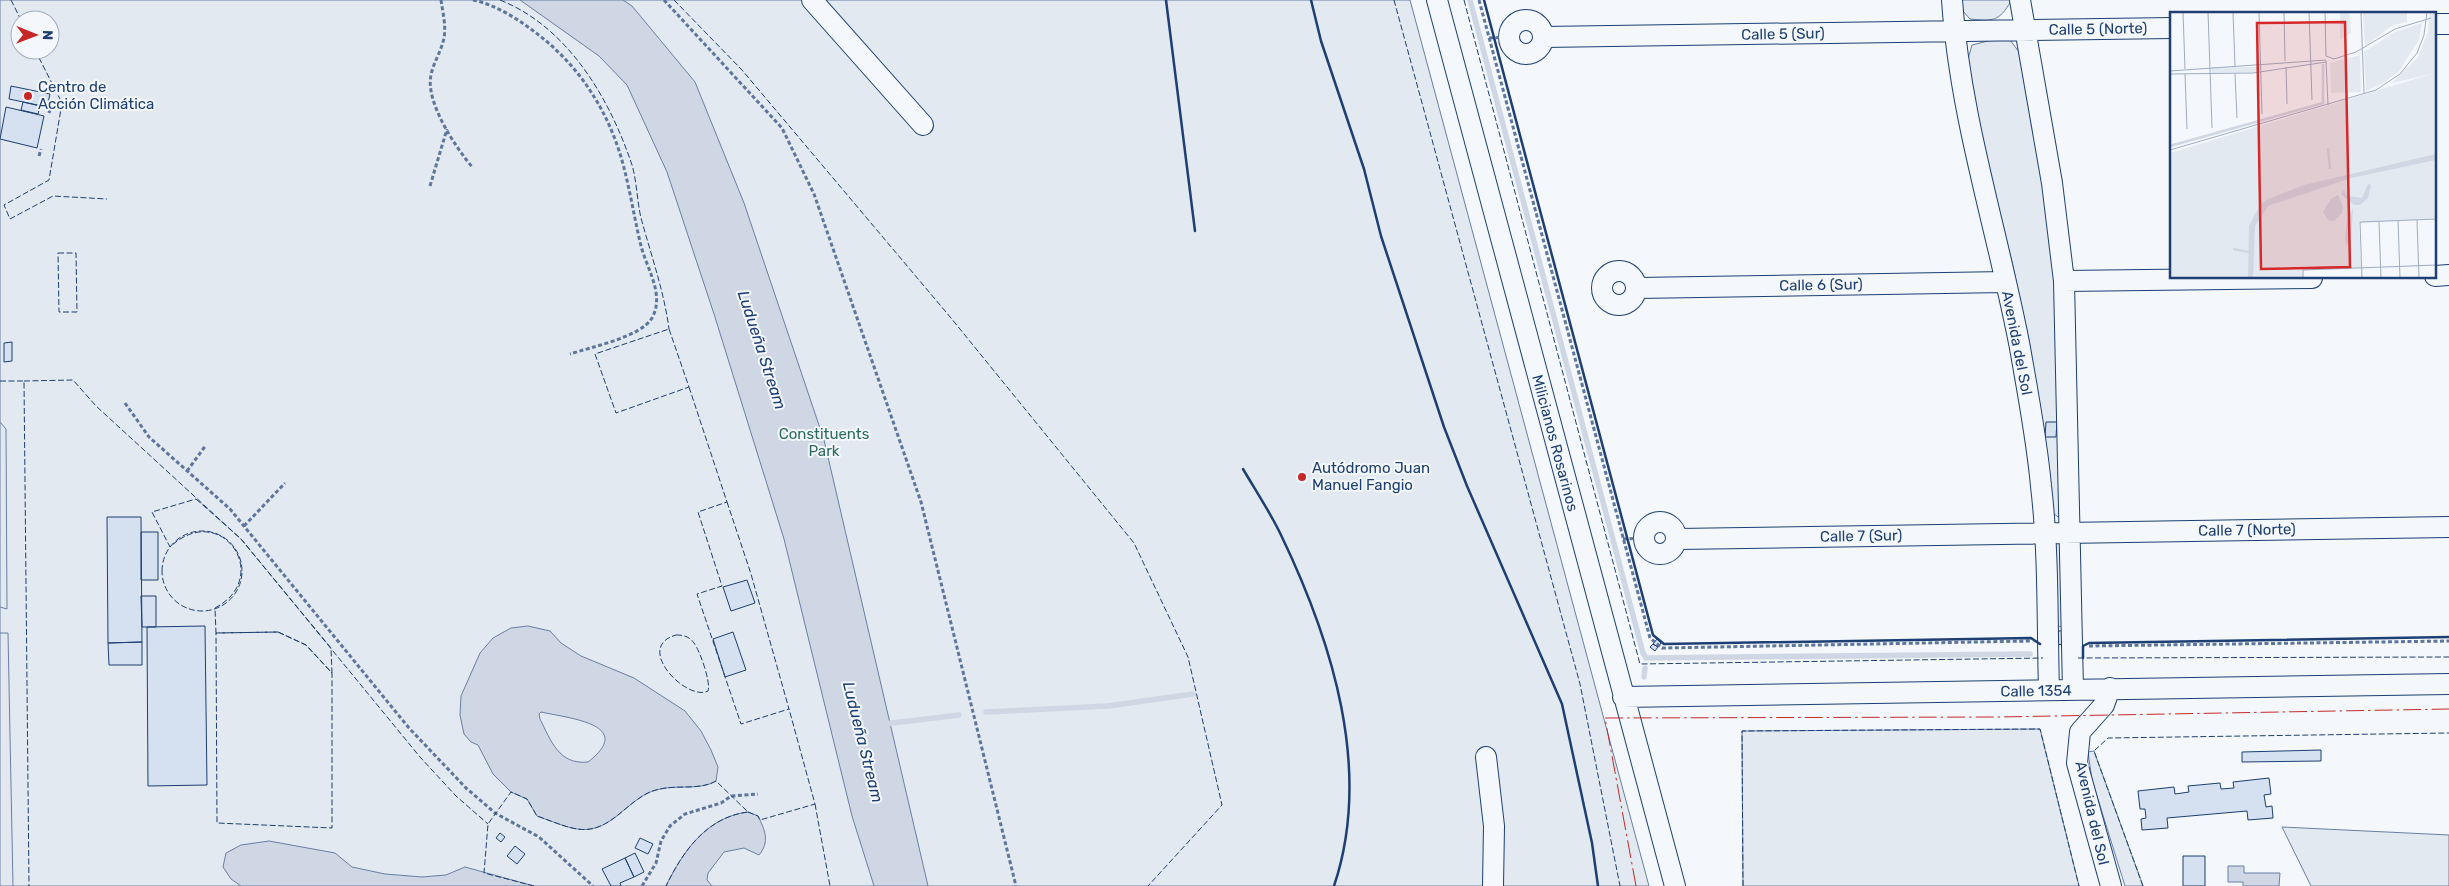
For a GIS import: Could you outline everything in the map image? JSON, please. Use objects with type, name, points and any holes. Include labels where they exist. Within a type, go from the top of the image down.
[{"type":"street","points":[[812,0],[923,125]]},
{"type":"street","name":"Milicianos Rosarinos","points":[[1437,0],[1675,886]]},
{"type":"street","name":"Avenida del Sol","points":[[1952,0],[1954,32],[1966,107],[2022,358],[2041,486],[2045,533],[2049,690]]},
{"type":"street","points":[[2020,0],[2052,183],[2064,281],[2073,690]]},
{"type":"street","points":[[2436,24],[2449,24]]},
{"type":"street","name":"Calle 5 (Norte)","points":[[2024,30],[2170,28]]},
{"type":"street","name":"Calle 5 (Sur)","points":[[1510,37],[1515,49],[1527,54],[1538,49],[1543,37],[2024,30]]},
{"type":"street","points":[[2436,276],[2449,275]]},
{"type":"street","points":[[2064,281],[2229,279]]},
{"type":"street","name":"Calle 6 (Sur)","points":[[1637,288],[2005,282]]},
{"type":"street","name":"Calle 7 (Norte)","points":[[2045,533],[2449,527]]},
{"type":"street","name":"Calle 7 (Sur)","points":[[1644,538],[1648,550],[1660,555],[1672,550],[1677,539],[2045,533]]},
{"type":"street","name":"Calle 1354","points":[[1623,697],[2449,684]]},
{"type":"street","name":"Avenida del Sol","points":[[2110,688],[2104,705],[2080,732],[2077,764],[2100,854],[2111,886]]},
{"type":"street","points":[[1486,757],[1494,826],[1493,886]]},
{"type":"path","points":[[442,0],[445,23],[444,41],[430,75],[431,92],[456,148],[473,168]]},
{"type":"path","points":[[473,0],[500,10],[530,28],[555,48],[579,73],[598,101],[625,171],[630,203],[642,250],[656,292],[658,307],[651,321],[636,332],[570,354]]},
{"type":"path","points":[[664,0],[782,128],[814,194],[921,502],[1016,886]]},
{"type":"path","points":[[1479,0],[1650,638],[1662,648],[2020,642],[2033,639]]},
{"type":"path","points":[[1489,38],[1510,37]]},
{"type":"path","points":[[49,113],[51,106]]},
{"type":"path","points":[[430,186],[447,129]]},
{"type":"path","points":[[40,156],[41,149]]},
{"type":"path","points":[[125,403],[149,437],[230,509],[410,728],[466,788],[496,813],[539,837],[593,886]]},
{"type":"path","points":[[187,471],[206,445]]},
{"type":"path","points":[[244,526],[285,483]]},
{"type":"path","points":[[1623,539],[1644,538]]},
{"type":"path","points":[[2087,644],[2089,647],[2449,642]]},
{"type":"path","points":[[642,886],[656,862],[661,841],[670,826],[685,814],[721,804],[731,796],[758,794]]},
{"type":"green space","name":"Constituents Park","points":[[0,0],[1410,0],[1649,886],[0,886]]},
{"type":"green space","points":[[1960,0],[2011,1],[2003,13],[1995,19],[1984,20],[1970,19],[1962,10]]},
{"type":"green space","points":[[2000,38],[2010,40],[2019,52],[2047,206],[2053,258],[2057,322],[2062,512],[2058,517],[2052,512],[2029,340],[2012,262],[1985,158],[1968,59],[1972,45]]},
{"type":"green space","points":[[2063,540],[2065,623],[2060,627],[2055,623],[2053,543]]},
{"type":"green space","points":[[2040,729],[2079,886],[1743,886],[1742,731]]},
{"type":"green space","points":[[2094,751],[2143,886],[2125,886],[2092,780],[2088,752]]},
{"type":"green space","points":[[2282,827],[2449,835],[2449,886],[2311,886]]},
{"type":"shaded area","points":[[0,422],[6,429],[7,609],[0,607]]},
{"type":"shaded area","points":[[0,633],[8,633],[13,886],[0,886]]},
{"type":"water","name":"Ludueña Stream","points":[[520,0],[623,0],[632,6],[695,82],[744,203],[824,440],[928,886],[874,886],[852,816],[784,539],[714,314],[667,172],[627,85],[599,56]]},
{"type":"water","points":[[528,626],[550,631],[561,643],[581,656],[634,678],[685,711],[701,731],[711,750],[718,767],[716,781],[702,786],[671,787],[652,791],[639,798],[602,826],[592,829],[582,830],[573,828],[537,816],[527,799],[511,792],[493,774],[478,745],[471,742],[464,734],[460,715],[461,696],[480,653],[493,638],[511,628]],"holes":[[[541,712],[580,720],[593,725],[602,731],[605,739],[601,749],[588,762],[578,762],[563,756],[552,743],[540,719],[539,714]]]},
{"type":"water","points":[[748,812],[758,816],[763,826],[765,841],[759,855],[744,848],[724,852],[708,873],[707,880],[712,886],[666,886],[680,860],[709,828],[733,815]]},
{"type":"water","points":[[269,841],[335,853],[352,867],[385,874],[422,877],[446,875],[465,867],[534,886],[241,886],[231,879],[223,867],[226,853],[241,845]]},
{"type":"water","points":[[2228,866],[2244,866],[2244,873],[2280,873],[2279,886],[2243,886],[2243,882],[2228,882]]},
{"type":"building","points":[[11,86],[50,94],[47,107],[9,99]]},
{"type":"building","points":[[23,102],[40,106],[38,114],[21,110]]},
{"type":"building","points":[[6,107],[44,116],[37,148],[0,139]]},
{"type":"building","points":[[12,342],[12,361],[4,362],[4,343]]},
{"type":"building","points":[[2046,422],[2057,422],[2056,437],[2045,437]]},
{"type":"building","points":[[107,517],[141,517],[142,642],[108,643]]},
{"type":"building","points":[[141,532],[158,532],[158,580],[141,580]]},
{"type":"building","points":[[747,580],[755,603],[731,611],[723,587]]},
{"type":"building","points":[[141,596],[156,596],[156,627],[142,627]]},
{"type":"building","points":[[205,626],[207,785],[148,786],[147,627]]},
{"type":"building","points":[[2057,631],[2064,631],[2064,645],[2057,644]]},
{"type":"building","points":[[733,632],[746,670],[725,677],[713,639]]},
{"type":"building","points":[[1657,639],[1661,643],[1658,647],[1653,644]]},
{"type":"building","points":[[142,642],[142,665],[109,665],[108,643]]},
{"type":"building","points":[[1653,644],[1658,647],[1655,651],[1650,647]]},
{"type":"building","points":[[2321,750],[2321,761],[2242,762],[2242,752]]},
{"type":"building","points":[[2269,778],[2271,794],[2264,795],[2266,807],[2272,806],[2273,818],[2248,820],[2247,811],[2167,818],[2168,828],[2142,830],[2141,819],[2146,818],[2145,809],[2140,809],[2138,791],[2174,787],[2175,794],[2189,792],[2188,786],[2220,783],[2221,789],[2234,788],[2233,782]]},
{"type":"building","points":[[500,833],[505,837],[501,842],[496,838]]},
{"type":"building","points":[[640,838],[653,844],[648,854],[635,848]]},
{"type":"building","points":[[515,846],[525,854],[517,864],[507,856]]},
{"type":"building","points":[[635,853],[644,872],[634,877],[625,858]]},
{"type":"building","points":[[2183,856],[2205,856],[2205,886],[2183,886]]},
{"type":"building","points":[[625,858],[634,877],[620,883],[621,886],[611,886],[602,869]]},
{"type":"waterway","points":[[1470,0],[1643,653],[1646,658],[2030,654]]},
{"type":"waterway","points":[[1644,677],[1645,668]]},
{"type":"waterway","points":[[986,712],[1108,706],[1193,694]]},
{"type":"waterway","points":[[884,724],[959,715]]},
{"type":"fence","points":[[11,0],[16,10]]},
{"type":"fence","points":[[500,0],[524,12],[546,28],[566,47],[583,68],[612,115],[632,165],[641,218],[661,287],[669,329]]},
{"type":"fence","points":[[674,0],[742,70],[951,318],[1134,543],[1188,657],[1222,805],[1148,886]]},
{"type":"fence","points":[[1394,0],[1580,684],[1620,886]]},
{"type":"fence","points":[[1464,0],[1640,664],[2043,658]]},
{"type":"fence","points":[[40,60],[62,103],[49,180],[4,205],[10,219],[53,196],[107,199]]},
{"type":"fence","points":[[58,253],[76,253],[77,312],[59,312],[58,253]]},
{"type":"fence","points":[[669,329],[689,387],[616,413],[595,354],[669,329]]},
{"type":"fence","points":[[24,381],[73,380],[96,406],[241,539],[420,757],[456,796],[488,824]]},
{"type":"fence","points":[[0,381],[24,381],[29,886]]},
{"type":"fence","points":[[689,387],[727,502]]},
{"type":"fence","points":[[196,499],[241,539],[331,648],[332,673],[306,645],[278,632],[216,633],[215,608],[232,595],[240,579],[240,562],[234,548],[222,537],[207,532],[189,535],[170,547],[152,512],[196,499]]},
{"type":"fence","points":[[727,502],[751,574],[789,709],[741,724],[697,594],[722,586],[698,512],[727,502]]},
{"type":"fence","points":[[202,531],[217,534],[230,543],[239,556],[242,571],[239,586],[230,599],[217,608],[202,611],[187,608],[174,599],[165,586],[162,571],[165,556],[174,543],[187,534],[202,531]]},
{"type":"fence","points":[[278,632],[306,645],[332,673],[332,828],[217,823],[216,633],[278,632]]},
{"type":"fence","points":[[676,635],[688,637],[696,647],[702,659],[709,687],[708,691],[699,692],[688,689],[668,672],[662,661],[660,650],[664,641],[676,635]]},
{"type":"fence","points":[[2078,658],[2449,657]]},
{"type":"fence","points":[[748,812],[758,816],[760,820],[815,804],[789,709]]},
{"type":"fence","points":[[1743,886],[1742,731],[2040,729],[2079,886]]},
{"type":"fence","points":[[2143,886],[2094,751],[2108,738],[2449,733]]},
{"type":"fence","points":[[534,886],[484,873],[488,824],[511,792],[527,799],[537,816],[582,830],[602,826],[639,798],[652,791],[671,787],[702,786],[716,781],[748,812],[733,815],[709,828],[680,860],[666,886]]},
{"type":"fence","points":[[815,804],[830,886]]},
{"type":"wall","points":[[1166,0],[1195,231]]},
{"type":"wall","points":[[1311,0],[1321,41],[1364,169],[1381,236],[1444,427],[1467,486],[1562,704],[1592,843],[1598,886]]},
{"type":"wall","points":[[1484,0],[1653,635],[1664,644],[2031,638],[2040,644]]},
{"type":"wall","points":[[1243,469],[1277,526],[1300,576],[1330,662],[1341,707],[1348,752],[1349,797],[1345,842],[1334,886]]},
{"type":"wall","points":[[2083,658],[2083,646],[2089,643],[2449,637]]},
{"type":"power","points":[[1636,886],[1605,718],[1998,717],[2449,709]]},
{"type":"place","name":"Centro de Acción Climática","points":[[28,96]]},
{"type":"place","name":"Autódromo Juan Manuel Fangio","points":[[1302,477]]}]
